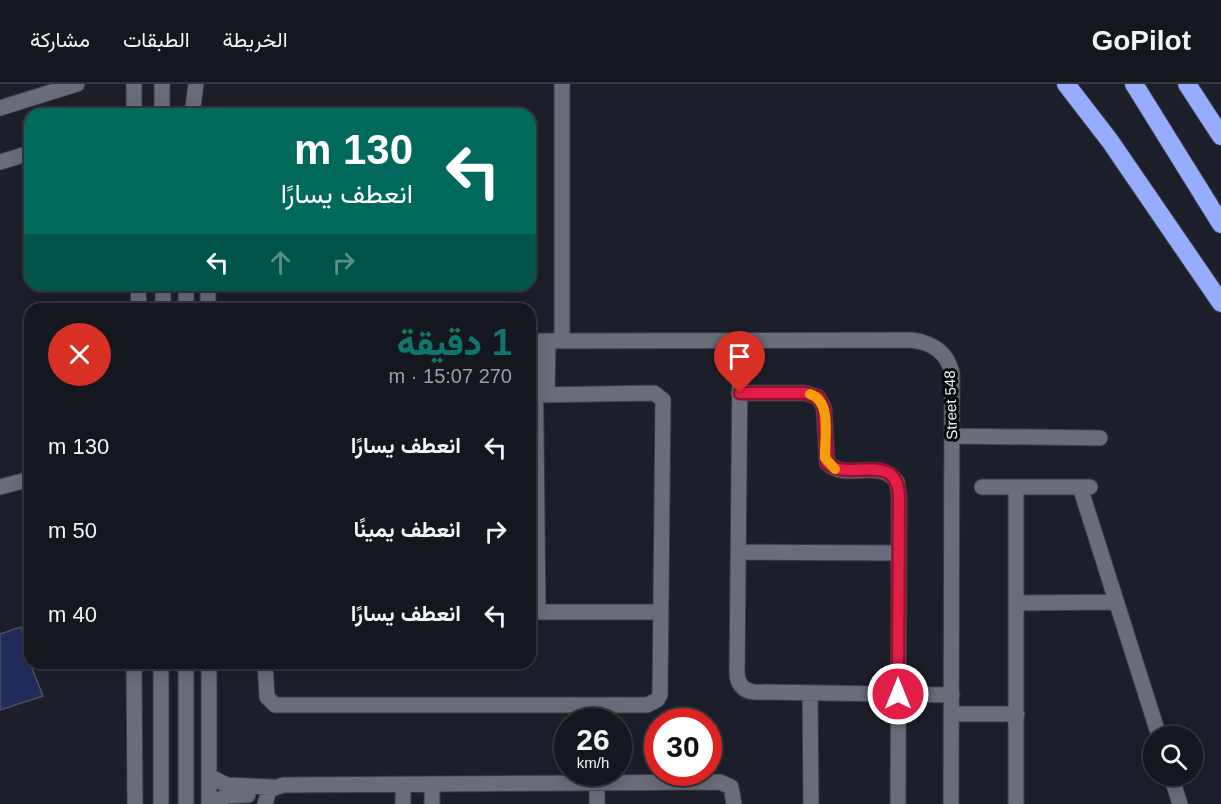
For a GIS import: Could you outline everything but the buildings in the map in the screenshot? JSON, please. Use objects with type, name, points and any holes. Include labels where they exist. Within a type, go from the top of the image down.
[{"type":"highway","points":[[1066,84],[1110,141],[1221,303]]},
{"type":"highway","points":[[1134,84],[1221,224]]},
{"type":"highway","points":[[1186,84],[1221,136]]},
{"type":"street","points":[[0,108],[77,84]]},
{"type":"street","points":[[162,84],[162,108]]},
{"type":"street","points":[[193,108],[196,84]]},
{"type":"street","points":[[536,558],[544,341],[562,84]]},
{"type":"street","points":[[134,108],[136,87]]},
{"type":"street","points":[[0,162],[24,155]]},
{"type":"street","name":"Street 548","points":[[544,341],[924,342],[943,352],[950,362],[952,373],[951,804]]},
{"type":"street","points":[[740,369],[737,678],[739,684],[748,691],[754,692],[952,695]]},
{"type":"street","points":[[265,669],[267,697],[275,705],[647,705],[657,700],[660,695],[662,396],[654,393],[542,395]]},
{"type":"street","points":[[740,393],[805,393],[818,397],[824,408],[827,463],[836,469],[880,470],[892,476],[897,482],[899,496],[898,804]]},
{"type":"street","points":[[952,436],[1100,438]]},
{"type":"street","points":[[0,487],[24,481]]},
{"type":"street","points":[[982,487],[1085,487],[1116,602],[1156,726]]},
{"type":"street","points":[[1016,488],[1016,804]]},
{"type":"street","points":[[738,552],[898,553]]},
{"type":"street","points":[[1017,603],[1116,602]]},
{"type":"street","points":[[536,612],[660,612]]},
{"type":"street","points":[[134,669],[135,804]]},
{"type":"street","points":[[161,669],[161,804]]},
{"type":"street","points":[[186,669],[186,804]]},
{"type":"street","points":[[209,669],[211,804],[226,796],[268,795],[283,784],[554,783]]},
{"type":"street","points":[[133,683],[161,710]]},
{"type":"street","points":[[810,693],[811,804]]},
{"type":"street","points":[[952,714],[1017,714]]},
{"type":"street","points":[[209,776],[227,785],[268,795]]},
{"type":"street","points":[[632,783],[724,783],[734,791],[734,804]]},
{"type":"street","points":[[403,784],[403,804]]},
{"type":"street","points":[[432,784],[432,804]]},
{"type":"street","points":[[597,786],[597,804]]},
{"type":"street","points":[[1174,786],[1180,804]]},
{"type":"slow traffic","points":[[810,394],[818,397],[824,408],[825,458],[827,463],[835,469]]},
{"type":"route","points":[[740,393],[805,393],[818,397],[824,408],[827,463],[841,470],[880,470],[887,472],[897,482],[899,489],[898,694]]}]
